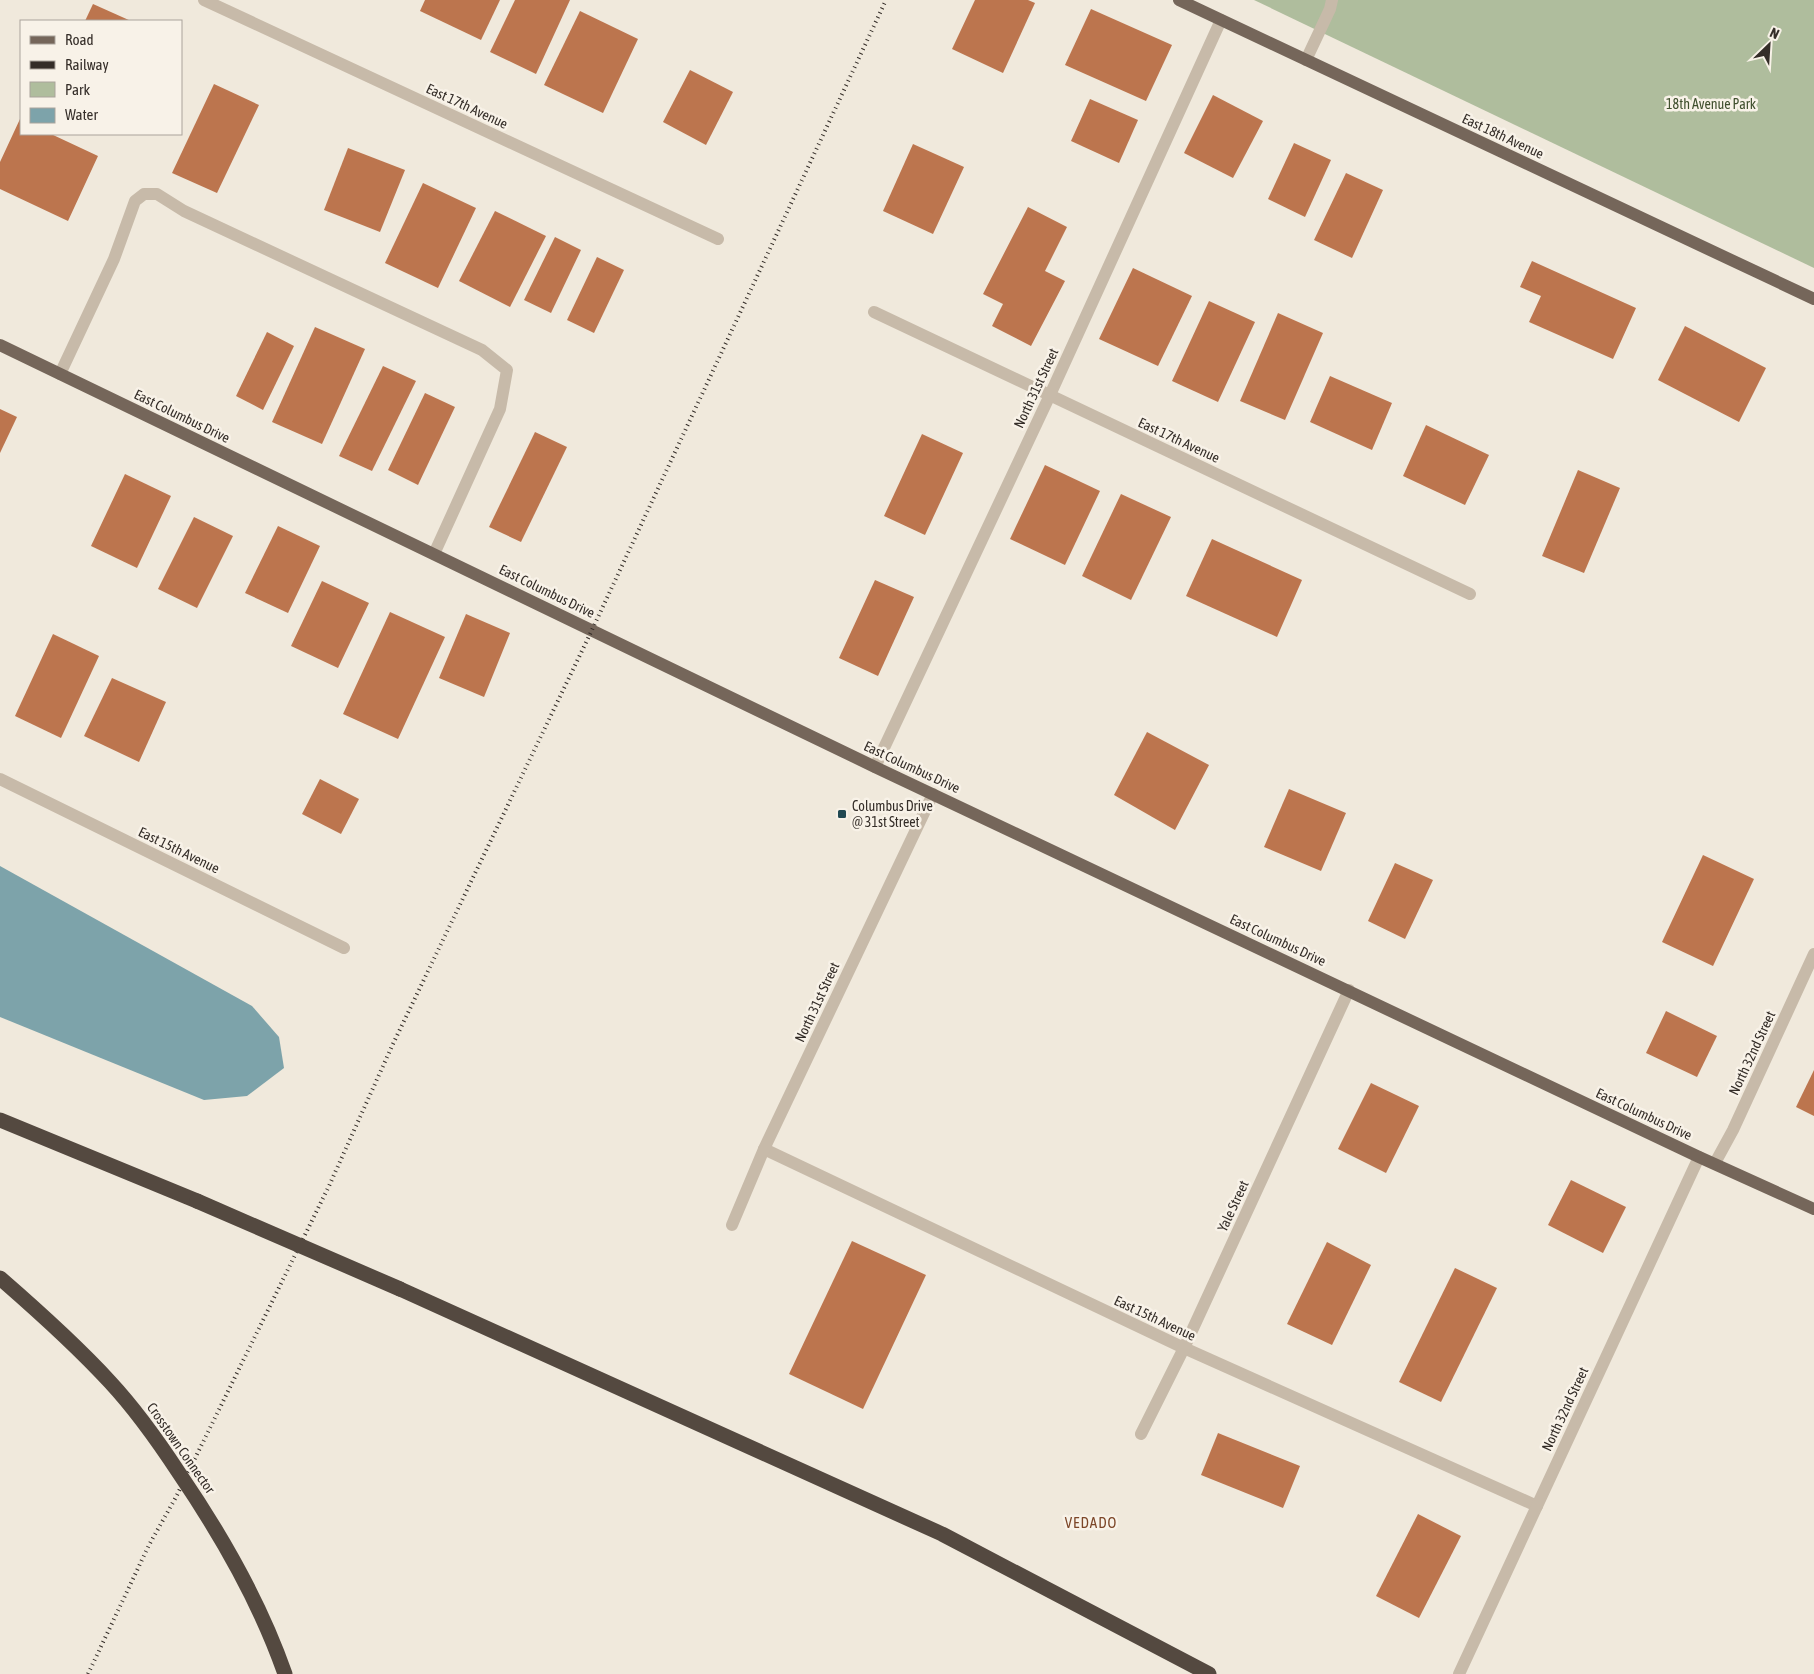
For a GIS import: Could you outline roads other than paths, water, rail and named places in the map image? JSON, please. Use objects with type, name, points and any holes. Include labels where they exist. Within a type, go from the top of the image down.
[{"type":"highway","points":[[0,1120],[197,1201],[400,1289],[942,1534],[1209,1674]]},
{"type":"highway","name":"Crosstown Connector","points":[[0,1278],[58,1328],[111,1383],[150,1429],[204,1509],[250,1589],[285,1674]]},
{"type":"main road","name":"East 18th Avenue","points":[[1179,0],[1814,300]]},
{"type":"main road","name":"East Columbus Drive","points":[[0,345],[875,767],[1699,1157],[1814,1209]]},
{"type":"street","name":"East 17th Avenue","points":[[204,0],[718,239]]},
{"type":"street","points":[[1306,60],[1330,9],[1332,0]]},
{"type":"street","name":"North 31st Street","points":[[875,767],[1050,395],[1221,20]]},
{"type":"street","points":[[60,374],[114,259],[135,201],[144,194],[157,194],[184,212],[482,350],[507,370],[500,409],[434,554]]},
{"type":"street","name":"East 17th Avenue","points":[[874,312],[1470,594]]},
{"type":"street","name":"East 15th Avenue","points":[[0,779],[344,948]]},
{"type":"street","name":"North 31st Street","points":[[732,1225],[764,1149],[933,794]]},
{"type":"street","name":"North 32nd Street","points":[[1715,1163],[1733,1130],[1814,954]]},
{"type":"street","name":"Yale Street","points":[[1141,1434],[1184,1348],[1349,990]]},
{"type":"street","name":"East 15th Avenue","points":[[764,1149],[1184,1348],[1537,1506]]},
{"type":"street","name":"North 32nd Street","points":[[1459,1674],[1699,1157]]},
{"type":"water","points":[[0,866],[252,1006],[279,1037],[284,1068],[247,1096],[204,1100],[0,1017]]},
{"type":"railway","points":[[88,1674],[149,1545],[176,1497],[329,1186],[392,1046],[592,630],[886,0]]},
{"type":"place","name":"Columbus Drive @ 31st Street","points":[[842,814]]},
{"type":"district","name":"VEDADO","points":[[1091,1522]]},
{"type":"park label","name":"18th Avenue Park","points":[[1711,104]]}]
